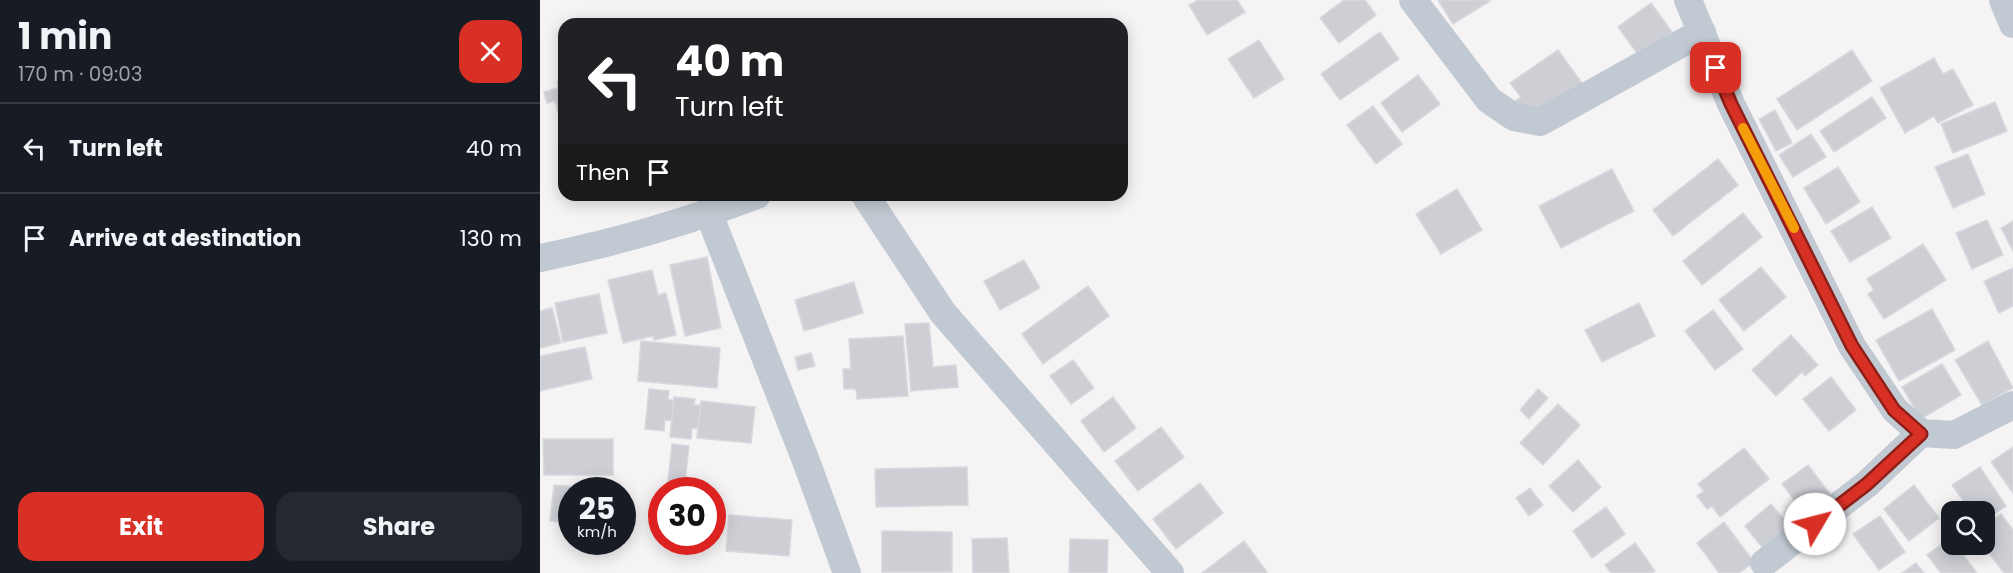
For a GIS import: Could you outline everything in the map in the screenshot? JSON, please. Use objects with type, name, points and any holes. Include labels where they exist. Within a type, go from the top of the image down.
[{"type":"street","points":[[1413,0],[1489,100],[1514,117],[1540,122],[1702,32]]},
{"type":"street","points":[[1688,0],[1731,104],[1852,346],[1894,410],[1921,434],[1954,435],[2013,405]]},
{"type":"street","points":[[2003,0],[2013,24]]},
{"type":"street","points":[[540,258],[709,214],[742,201]]},
{"type":"street","points":[[869,201],[943,313],[1147,560],[1170,573]]},
{"type":"street","points":[[709,214],[806,461],[846,573]]},
{"type":"street","points":[[1764,563],[1867,484],[1921,434]]},
{"type":"building","points":[[1198,0],[1237,0],[1245,12],[1207,35],[1189,5]]},
{"type":"building","points":[[1344,0],[1365,0],[1376,15],[1339,43],[1320,18]]},
{"type":"building","points":[[1438,0],[1489,0],[1490,1],[1453,24]]},
{"type":"building","points":[[1651,3],[1672,32],[1639,56],[1618,27]]},
{"type":"building","points":[[1380,32],[1399,59],[1340,100],[1321,74]]},
{"type":"building","points":[[1259,40],[1284,79],[1254,98],[1228,59]]},
{"type":"building","points":[[1558,50],[1582,83],[1533,118],[1514,102],[1521,97],[1510,83]]},
{"type":"building","points":[[1852,50],[1872,81],[1797,130],[1777,99]]},
{"type":"building","points":[[1934,58],[1943,74],[1953,69],[1973,105],[1938,123],[1934,116],[1905,133],[1880,88]]},
{"type":"building","points":[[1418,75],[1440,104],[1402,132],[1381,103]]},
{"type":"building","points":[[558,88],[558,112],[555,101],[547,103],[544,92]]},
{"type":"building","points":[[1872,97],[1886,118],[1834,152],[1820,131]]},
{"type":"building","points":[[1995,102],[2007,131],[1953,153],[1941,124]]},
{"type":"building","points":[[1373,106],[1402,144],[1376,164],[1347,125]]},
{"type":"building","points":[[1775,110],[1792,143],[1776,151],[1759,119]]},
{"type":"building","points":[[1811,134],[1826,157],[1793,177],[1779,155]]},
{"type":"building","points":[[1968,154],[1985,194],[1953,208],[1935,167]]},
{"type":"building","points":[[1718,159],[1738,185],[1673,236],[1653,210]]},
{"type":"building","points":[[1838,167],[1860,202],[1826,224],[1804,188]]},
{"type":"building","points":[[1612,169],[1634,211],[1561,248],[1539,206]]},
{"type":"building","points":[[1457,189],[1482,230],[1441,254],[1416,214]]},
{"type":"building","points":[[1872,207],[1891,238],[1850,262],[1831,231]]},
{"type":"building","points":[[1743,213],[1762,237],[1702,285],[1683,261]]},
{"type":"building","points":[[1987,220],[2003,255],[1972,269],[1956,233]]},
{"type":"building","points":[[2013,221],[2013,251],[2001,228]]},
{"type":"building","points":[[1923,244],[1946,280],[1884,319],[1868,294],[1874,290],[1867,279]]},
{"type":"building","points":[[707,257],[721,328],[685,336],[670,265]]},
{"type":"building","points":[[1024,260],[1040,288],[1000,310],[984,281]]},
{"type":"building","points":[[1761,267],[1786,297],[1744,331],[1719,300]]},
{"type":"building","points":[[2013,268],[2013,306],[1999,313],[1984,281]]},
{"type":"building","points":[[652,270],[658,295],[666,293],[676,335],[654,340],[653,336],[623,343],[608,280]]},
{"type":"building","points":[[854,282],[863,313],[804,331],[795,300]]},
{"type":"building","points":[[1088,286],[1109,316],[1043,364],[1022,334]]},
{"type":"building","points":[[599,294],[607,333],[563,342],[555,303]]},
{"type":"building","points":[[1639,303],[1655,336],[1602,362],[1585,330]]},
{"type":"building","points":[[552,308],[561,343],[540,348],[540,311]]},
{"type":"building","points":[[1932,309],[1955,350],[1899,381],[1876,340]]},
{"type":"building","points":[[1713,310],[1743,349],[1715,370],[1685,331]]},
{"type":"building","points":[[929,323],[933,367],[956,365],[958,387],[911,391],[905,324]]},
{"type":"building","points":[[1791,335],[1818,365],[1805,376],[1802,372],[1776,396],[1752,370]]},
{"type":"building","points":[[903,336],[908,396],[857,399],[856,389],[844,389],[843,369],[851,369],[849,339]]},
{"type":"building","points":[[641,341],[720,348],[717,388],[638,381]]},
{"type":"building","points":[[1988,341],[2013,388],[1982,405],[1955,360]]},
{"type":"building","points":[[585,347],[592,379],[540,391],[540,356]]},
{"type":"building","points":[[811,353],[815,366],[798,370],[795,357]]},
{"type":"building","points":[[1073,360],[1094,388],[1071,404],[1050,376]]},
{"type":"building","points":[[1942,364],[1961,395],[1921,419],[1902,387]]},
{"type":"building","points":[[1831,377],[1856,410],[1829,431],[1803,399]]},
{"type":"building","points":[[649,389],[669,391],[668,400],[674,400],[672,421],[665,420],[664,431],[645,429]]},
{"type":"building","points":[[1538,389],[1548,398],[1529,419],[1520,410]]},
{"type":"building","points":[[674,397],[695,399],[694,405],[701,405],[698,429],[692,428],[691,439],[670,437]]},
{"type":"building","points":[[1113,397],[1136,428],[1104,452],[1081,421]]},
{"type":"building","points":[[701,401],[755,407],[751,443],[697,438]]},
{"type":"building","points":[[1558,404],[1580,425],[1543,465],[1520,443]]},
{"type":"building","points":[[1161,427],[1184,457],[1138,491],[1115,461]]},
{"type":"building","points":[[543,439],[613,439],[613,475],[544,475]]},
{"type":"building","points":[[672,444],[689,446],[685,477],[668,477]]},
{"type":"building","points":[[2013,447],[2013,493],[1991,462]]},
{"type":"building","points":[[1744,448],[1769,479],[1720,517],[1712,506],[1707,509],[1697,496],[1704,491],[1698,484]]},
{"type":"building","points":[[1578,460],[1601,487],[1573,512],[1549,486]]},
{"type":"building","points":[[1808,465],[1833,498],[1807,517],[1782,484]]},
{"type":"building","points":[[967,467],[968,505],[876,507],[875,469]]},
{"type":"building","points":[[1980,467],[2006,506],[1995,514],[1995,501],[1963,501],[1952,485]]},
{"type":"building","points":[[1200,483],[1223,513],[1176,549],[1153,519]]},
{"type":"building","points":[[554,485],[558,485],[558,522],[550,521]]},
{"type":"building","points":[[1914,485],[1939,518],[1909,541],[1884,509]]},
{"type":"building","points":[[1530,488],[1543,505],[1529,516],[1516,498]]},
{"type":"building","points":[[1771,504],[1792,529],[1765,551],[1745,526]]},
{"type":"building","points":[[1606,507],[1625,534],[1592,558],[1573,531]]},
{"type":"building","points":[[2001,514],[2013,530],[2013,573],[2004,573],[1990,555],[1995,555],[1995,518]]},
{"type":"building","points":[[729,515],[792,520],[789,556],[726,551]]},
{"type":"building","points":[[1880,516],[1905,552],[1879,570],[1853,534]]},
{"type":"building","points":[[1724,522],[1754,562],[1739,573],[1719,573],[1697,543]]},
{"type":"building","points":[[882,531],[952,532],[952,572],[882,572]]},
{"type":"building","points":[[1007,538],[1009,573],[973,573],[972,539]]},
{"type":"building","points":[[1070,539],[1108,540],[1107,573],[1069,573]]},
{"type":"building","points":[[1244,541],[1266,573],[1202,573]]},
{"type":"building","points":[[1635,543],[1655,571],[1651,573],[1611,573],[1605,565]]},
{"type":"building","points":[[1941,545],[1941,555],[1963,555],[1977,573],[1941,573],[1927,555]]},
{"type":"building","points":[[1916,563],[1924,573],[1902,573]]},
{"type":"slow traffic","points":[[1743,128],[1794,228]]},
{"type":"route","points":[[1716,68],[1731,104],[1852,346],[1894,410],[1921,434],[1867,484],[1815,524]]}]
